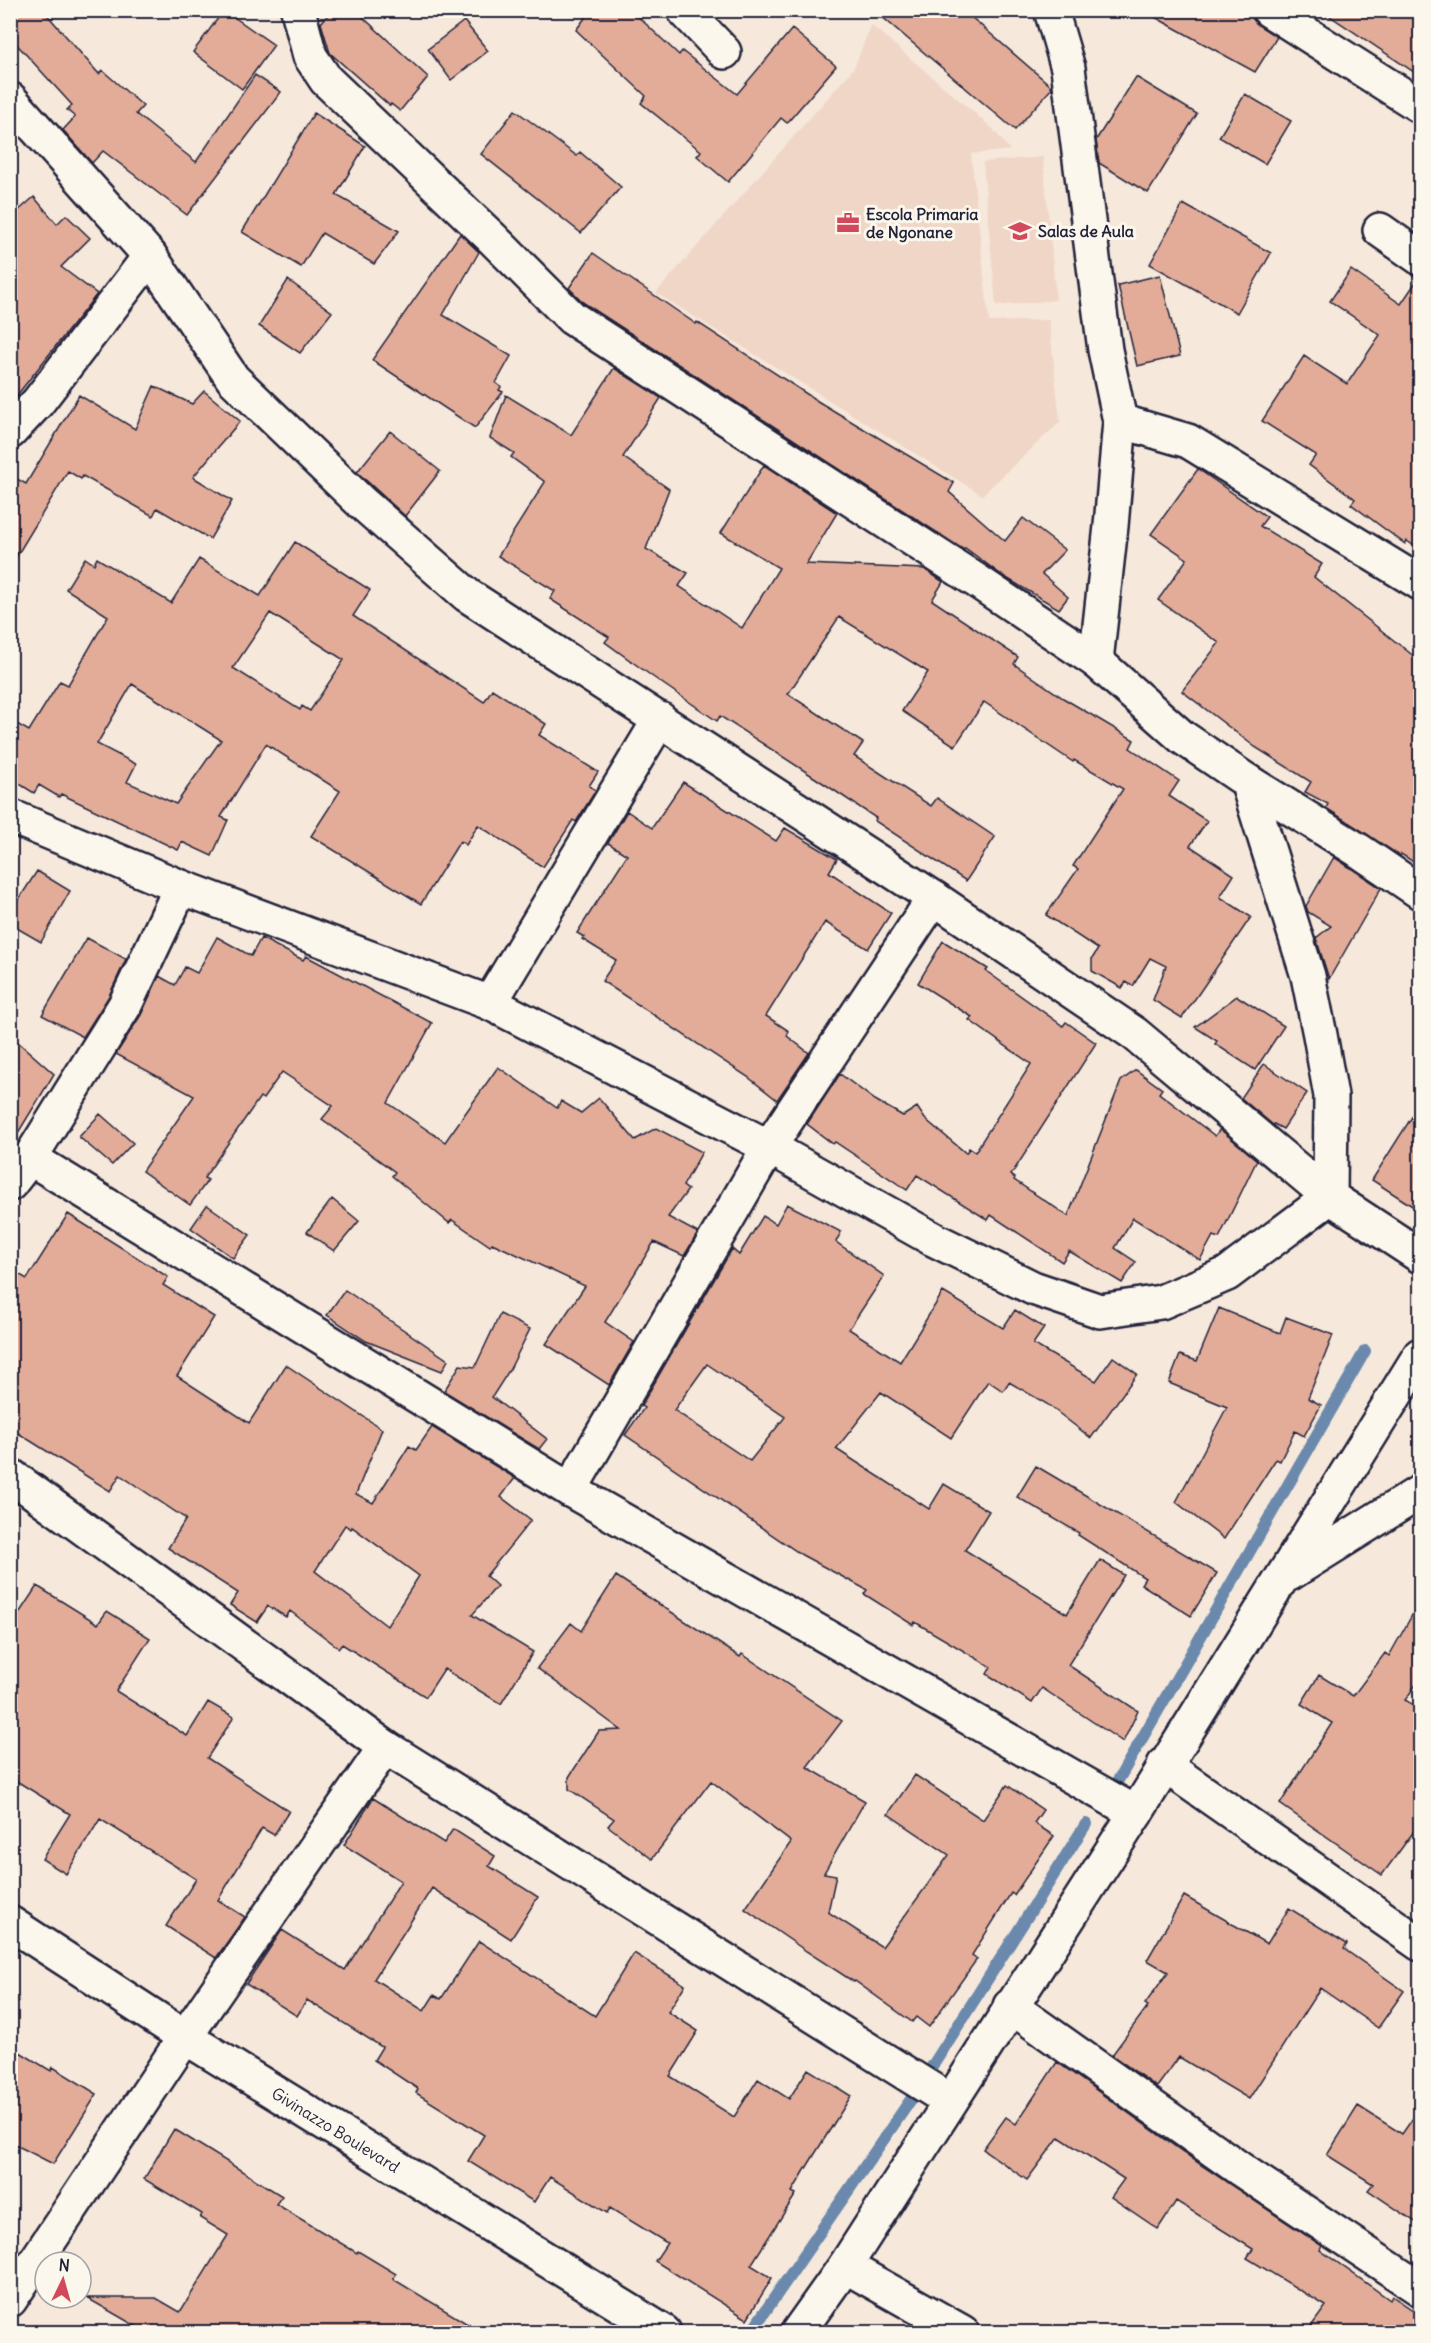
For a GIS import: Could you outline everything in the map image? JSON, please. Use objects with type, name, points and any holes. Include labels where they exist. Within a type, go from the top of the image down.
[{"type":"street","points":[[298,10],[310,56],[326,80],[492,238],[572,318],[1096,661],[1182,737],[1420,892]]},
{"type":"street","points":[[684,10],[723,52]]},
{"type":"street","points":[[1051,10],[1068,68],[1105,350],[1120,421],[1096,661]]},
{"type":"street","points":[[1269,10],[1419,102]]},
{"type":"street","points":[[10,99],[150,256],[233,379],[361,502],[467,595],[934,898],[1135,1034],[1330,1197],[1420,1256]]},
{"type":"street","points":[[1380,230],[1420,258]]},
{"type":"street","points":[[10,432],[38,402],[150,256]]},
{"type":"street","points":[[1120,421],[1188,441],[1420,583]]},
{"type":"street","points":[[490,1003],[660,719]]},
{"type":"street","points":[[1247,781],[1308,976],[1320,1035],[1330,1096],[1330,1197]]},
{"type":"street","points":[[10,816],[181,887],[490,1003],[769,1147],[933,1239],[1033,1288],[1100,1311],[1161,1302],[1227,1274],[1330,1197]]},
{"type":"street","points":[[10,1184],[30,1158],[125,1005],[181,887]]},
{"type":"street","points":[[570,1490],[769,1147],[934,898]]},
{"type":"street","points":[[30,1158],[570,1490],[1136,1813]]},
{"type":"street","points":[[798,2332],[844,2266],[1136,1813],[1420,1354]]},
{"type":"street","points":[[10,1475],[385,1746],[950,2101]]},
{"type":"street","points":[[1283,1578],[1420,1492]]},
{"type":"street","points":[[10,2300],[185,2037],[385,1746]]},
{"type":"street","points":[[1164,1765],[1420,1944]]},
{"type":"street","name":"Givinazzo Boulevard","points":[[10,1923],[185,2037],[664,2332]]},
{"type":"street","points":[[1010,2006],[1240,2169],[1420,2289]]},
{"type":"street","points":[[844,2266],[962,2332]]},
{"type":"shaded area","name":"Escola Primaria de Ngonane","points":[[871,25],[992,128],[1010,150],[971,154],[989,322],[1049,320],[1060,422],[982,495],[656,293],[854,68]]},
{"type":"shaded area","name":"Salas de Aula","points":[[1043,157],[1056,300],[996,306],[983,162]]},
{"type":"building","points":[[10,10],[43,10],[99,74],[102,70],[143,106],[136,114],[196,162],[255,75],[281,92],[187,215],[103,151],[92,163],[63,130],[75,117],[67,110],[72,105],[10,37]]},
{"type":"building","points":[[224,10],[274,45],[242,89],[193,52]]},
{"type":"building","points":[[332,10],[355,10],[428,77],[400,111],[391,104],[390,106],[330,53],[321,23]]},
{"type":"building","points":[[591,10],[631,10],[679,55],[682,51],[737,94],[792,29],[836,66],[787,123],[781,118],[728,182],[697,156],[701,151],[641,103],[646,96],[576,30]]},
{"type":"building","points":[[874,10],[963,10],[1052,88],[1015,130]]},
{"type":"building","points":[[1142,10],[1250,10],[1258,25],[1277,37],[1255,72]]},
{"type":"building","points":[[1321,10],[1420,10],[1420,76]]},
{"type":"building","points":[[464,21],[488,51],[451,80],[428,49]]},
{"type":"building","points":[[1136,77],[1197,114],[1148,193],[1099,163],[1096,140]]},
{"type":"building","points":[[1245,94],[1291,121],[1265,164],[1219,137]]},
{"type":"building","points":[[515,110],[577,156],[580,152],[621,187],[581,233],[481,154]]},
{"type":"building","points":[[314,113],[365,146],[336,195],[399,231],[374,264],[322,233],[301,267],[242,232]]},
{"type":"building","points":[[34,197],[57,224],[66,215],[90,238],[61,267],[97,294],[10,404],[10,218]]},
{"type":"building","points":[[1183,204],[1271,253],[1237,313],[1150,264]]},
{"type":"building","points":[[460,234],[479,252],[443,315],[511,356],[496,383],[501,387],[499,390],[503,392],[475,428],[372,360]]},
{"type":"building","points":[[593,253],[696,324],[697,322],[819,402],[954,483],[949,492],[1005,541],[1023,518],[1065,550],[1042,574],[1068,597],[1059,609],[1003,576],[965,548],[964,550],[584,303],[569,288]]},
{"type":"building","points":[[1351,270],[1401,304],[1420,276],[1420,550],[1407,541],[1405,544],[1351,504],[1355,499],[1309,465],[1316,455],[1262,421],[1304,356],[1347,384],[1380,335],[1330,301]]},
{"type":"building","points":[[1160,275],[1180,356],[1137,366],[1118,285]]},
{"type":"building","points":[[288,280],[332,312],[300,353],[259,326]]},
{"type":"building","points":[[614,368],[661,398],[623,457],[669,489],[646,549],[688,573],[679,586],[742,628],[779,568],[721,533],[764,465],[837,513],[806,564],[924,569],[943,582],[932,600],[1018,657],[1014,664],[1063,698],[1134,740],[1130,748],[1179,781],[1169,796],[1207,821],[1190,846],[1234,875],[1220,897],[1251,917],[1182,1018],[1153,1000],[1166,966],[1150,958],[1133,986],[1126,982],[1122,988],[1092,971],[1092,959],[1098,949],[1046,915],[1078,869],[1073,866],[1123,789],[1074,760],[1073,762],[984,702],[955,746],[902,711],[928,672],[839,617],[788,694],[863,743],[854,756],[931,806],[937,798],[995,837],[966,881],[875,821],[876,818],[817,779],[720,716],[717,721],[653,677],[605,642],[609,637],[550,599],[555,591],[498,556],[545,482],[511,457],[514,453],[490,438],[506,395],[571,435]]},
{"type":"building","points":[[154,386],[192,404],[204,391],[240,421],[193,477],[232,501],[210,539],[157,508],[153,516],[83,476],[81,479],[68,471],[10,567],[10,475],[26,484],[79,395],[135,429]]},
{"type":"building","points":[[390,431],[440,471],[405,516],[357,472]]},
{"type":"building","points":[[1198,469],[1267,517],[1260,526],[1322,564],[1314,577],[1420,661],[1420,866],[1401,854],[1400,856],[1326,808],[1328,804],[1305,792],[1311,782],[1255,747],[1182,691],[1219,643],[1158,600],[1187,559],[1151,534]]},
{"type":"building","points":[[295,542],[370,590],[353,616],[484,702],[492,689],[546,724],[539,735],[598,772],[589,786],[596,790],[576,822],[573,820],[543,867],[478,825],[466,845],[460,841],[421,904],[311,836],[340,791],[266,744],[221,817],[228,820],[212,856],[182,842],[178,850],[61,794],[59,797],[39,785],[34,793],[10,778],[10,720],[29,731],[60,681],[68,685],[108,616],[66,589],[85,558],[94,564],[97,558],[171,603],[199,559],[260,596]],"holes":[[[270,613],[344,660],[310,711],[302,706],[300,710],[233,668]],[[132,684],[221,740],[176,804],[127,782],[136,764],[97,744]]]},
{"type":"building","points":[[683,782],[776,841],[785,828],[837,859],[829,872],[891,913],[868,949],[825,922],[766,1016],[789,1031],[787,1036],[809,1053],[777,1100],[748,1077],[602,981],[616,960],[582,939],[584,937],[577,933],[627,855],[608,843],[627,811],[652,828]]},
{"type":"building","points":[[1334,857],[1381,888],[1329,979],[1316,938],[1331,926],[1308,912],[1306,906]]},
{"type":"building","points":[[37,871],[70,891],[41,942],[10,924],[10,913]]},
{"type":"building","points":[[217,937],[251,956],[261,938],[303,960],[306,956],[432,1023],[388,1103],[445,1142],[498,1067],[557,1108],[561,1101],[581,1113],[599,1098],[635,1140],[656,1128],[702,1152],[683,1186],[688,1190],[668,1217],[698,1233],[684,1256],[654,1242],[605,1322],[634,1342],[609,1385],[546,1344],[585,1286],[492,1243],[490,1246],[452,1220],[449,1223],[392,1176],[395,1172],[322,1119],[333,1106],[282,1072],[263,1099],[260,1097],[204,1178],[208,1180],[190,1205],[142,1171],[194,1096],[116,1054],[141,1015],[159,976],[175,985],[185,967],[197,973]]},
{"type":"building","points":[[87,938],[126,959],[109,996],[83,1037],[42,1015]]},
{"type":"building","points":[[943,941],[988,969],[986,971],[1063,1026],[1066,1022],[1096,1043],[1011,1175],[1015,1178],[1014,1180],[1068,1216],[1121,1081],[1136,1070],[1162,1089],[1159,1093],[1215,1136],[1220,1129],[1257,1160],[1219,1238],[1213,1236],[1200,1260],[1133,1218],[1115,1248],[1136,1262],[1122,1283],[1069,1251],[1062,1262],[991,1215],[988,1220],[917,1175],[907,1190],[835,1142],[833,1144],[807,1124],[840,1074],[875,1100],[903,1116],[917,1107],[925,1119],[966,1153],[969,1148],[975,1152],[1031,1064],[969,1020],[972,1017],[918,983]]},
{"type":"building","points":[[1237,996],[1284,1026],[1255,1070],[1215,1044],[1217,1041],[1195,1027]]},
{"type":"building","points":[[10,1035],[54,1074],[10,1146]]},
{"type":"building","points":[[1264,1064],[1307,1093],[1283,1129],[1273,1125],[1241,1098]]},
{"type":"building","points":[[1420,1104],[1420,1211],[1372,1180]]},
{"type":"building","points":[[100,1114],[133,1143],[112,1165],[79,1137]]},
{"type":"building","points":[[332,1199],[359,1221],[334,1251],[307,1232]]},
{"type":"building","points":[[787,1204],[841,1232],[836,1242],[884,1276],[849,1329],[900,1362],[943,1292],[1003,1328],[1015,1310],[1044,1328],[1033,1344],[1096,1381],[1113,1357],[1137,1374],[1091,1438],[1047,1404],[1009,1382],[1003,1391],[988,1381],[951,1438],[881,1392],[836,1449],[929,1509],[944,1484],[989,1511],[965,1550],[1067,1614],[1100,1560],[1124,1575],[1068,1665],[1138,1711],[1123,1742],[1042,1688],[1032,1703],[987,1674],[991,1667],[915,1622],[913,1625],[864,1594],[867,1590],[802,1555],[625,1435],[644,1408],[641,1406],[732,1249],[739,1255],[763,1216],[776,1224]],"holes":[[[707,1364],[785,1417],[750,1461],[674,1410]]]},
{"type":"building","points":[[207,1205],[250,1235],[233,1258],[191,1228]]},
{"type":"building","points":[[68,1214],[168,1277],[163,1285],[214,1317],[177,1376],[249,1423],[286,1365],[382,1429],[356,1494],[373,1503],[409,1446],[416,1450],[432,1427],[515,1478],[501,1497],[531,1520],[486,1576],[497,1586],[472,1615],[533,1652],[501,1704],[444,1669],[426,1697],[342,1644],[339,1648],[290,1611],[286,1617],[268,1606],[257,1622],[230,1605],[238,1593],[168,1548],[186,1519],[120,1475],[110,1491],[10,1428],[10,1269],[27,1279]],"holes":[[[345,1525],[351,1529],[352,1527],[419,1576],[387,1626],[315,1571]]]},
{"type":"building","points":[[345,1290],[448,1360],[442,1371],[366,1341],[327,1315]]},
{"type":"building","points":[[1219,1308],[1280,1333],[1286,1317],[1333,1335],[1308,1398],[1321,1405],[1304,1436],[1295,1431],[1280,1461],[1276,1459],[1224,1539],[1176,1502],[1227,1407],[1169,1383],[1180,1355],[1197,1361]]},
{"type":"building","points":[[500,1314],[530,1329],[510,1369],[492,1397],[547,1439],[539,1449],[444,1391],[460,1365],[475,1367]]},
{"type":"building","points":[[1036,1466],[1217,1573],[1191,1616],[1141,1584],[1145,1578],[1078,1535],[1079,1533],[1017,1497]]},
{"type":"building","points":[[616,1576],[740,1657],[742,1654],[842,1721],[807,1767],[865,1801],[824,1873],[836,1875],[828,1912],[882,1947],[949,1855],[888,1814],[915,1775],[983,1820],[1007,1785],[1043,1810],[1034,1823],[1054,1836],[1014,1895],[1011,1893],[972,1955],[977,1959],[929,2027],[916,2017],[912,2022],[855,1981],[745,1909],[791,1842],[711,1781],[652,1859],[608,1826],[614,1819],[569,1789],[569,1777],[599,1731],[621,1730],[537,1668],[571,1623],[581,1631]]},
{"type":"building","points":[[37,1586],[98,1624],[107,1611],[150,1638],[116,1691],[187,1736],[208,1702],[234,1717],[207,1758],[289,1811],[274,1835],[262,1828],[218,1900],[245,1917],[216,1958],[166,1926],[196,1879],[100,1819],[66,1874],[42,1859],[70,1814],[10,1777],[10,1627]]},
{"type":"building","points":[[1420,1601],[1420,1679],[1405,1700],[1420,1709],[1420,1823],[1382,1875],[1280,1804],[1332,1723],[1301,1704],[1319,1675],[1353,1696],[1385,1653],[1389,1656]]},
{"type":"building","points":[[373,1798],[444,1843],[453,1829],[495,1856],[489,1866],[538,1897],[511,1939],[432,1888],[374,1979],[424,2011],[434,1995],[441,1999],[479,1941],[595,2016],[634,1953],[685,1985],[668,2012],[698,2031],[670,2076],[734,2117],[758,2079],[789,2099],[808,2069],[851,2096],[792,2192],[796,2194],[751,2265],[772,2278],[747,2319],[655,2261],[667,2243],[610,2208],[607,2213],[550,2177],[534,2202],[468,2161],[484,2135],[416,2093],[418,2089],[374,2060],[382,2047],[307,2000],[297,2016],[246,1984],[282,1930],[345,1970],[401,1881],[344,1845]]},
{"type":"building","points":[[1184,1896],[1267,1944],[1289,1908],[1347,1944],[1344,1949],[1404,1991],[1378,2028],[1320,1988],[1249,2099],[1179,2057],[1157,2087],[1112,2055],[1148,2006],[1145,2004],[1168,1972],[1147,1960]]},
{"type":"building","points":[[10,2046],[51,2071],[53,2067],[97,2094],[53,2164],[10,2142]]},
{"type":"building","points":[[1057,2062],[1201,2165],[1322,2246],[1320,2250],[1390,2300],[1392,2296],[1420,2315],[1420,2332],[1307,2332],[1326,2306],[1247,2258],[1253,2249],[1176,2201],[1158,2229],[1111,2197],[1124,2179],[1059,2137],[1027,2180],[983,2149],[1006,2117],[1016,2124]]},
{"type":"building","points":[[1358,2106],[1402,2134],[1420,2108],[1420,2225],[1368,2190],[1373,2184],[1327,2155]]},
{"type":"building","points":[[174,2129],[282,2196],[276,2204],[396,2274],[393,2279],[481,2332],[146,2332],[93,2301],[93,2298],[156,2298],[180,2312],[228,2235],[200,2218],[202,2214],[144,2179]]},
{"type":"waterway","points":[[1117,1782],[1365,1351]]},
{"type":"waterway","points":[[751,2332],[914,2095],[1086,1824]]},
{"type":"place","name":"Escola Primaria de Ngonane","points":[[848,223]]},
{"type":"place","name":"Salas de Aula","points":[[1020,231]]}]
